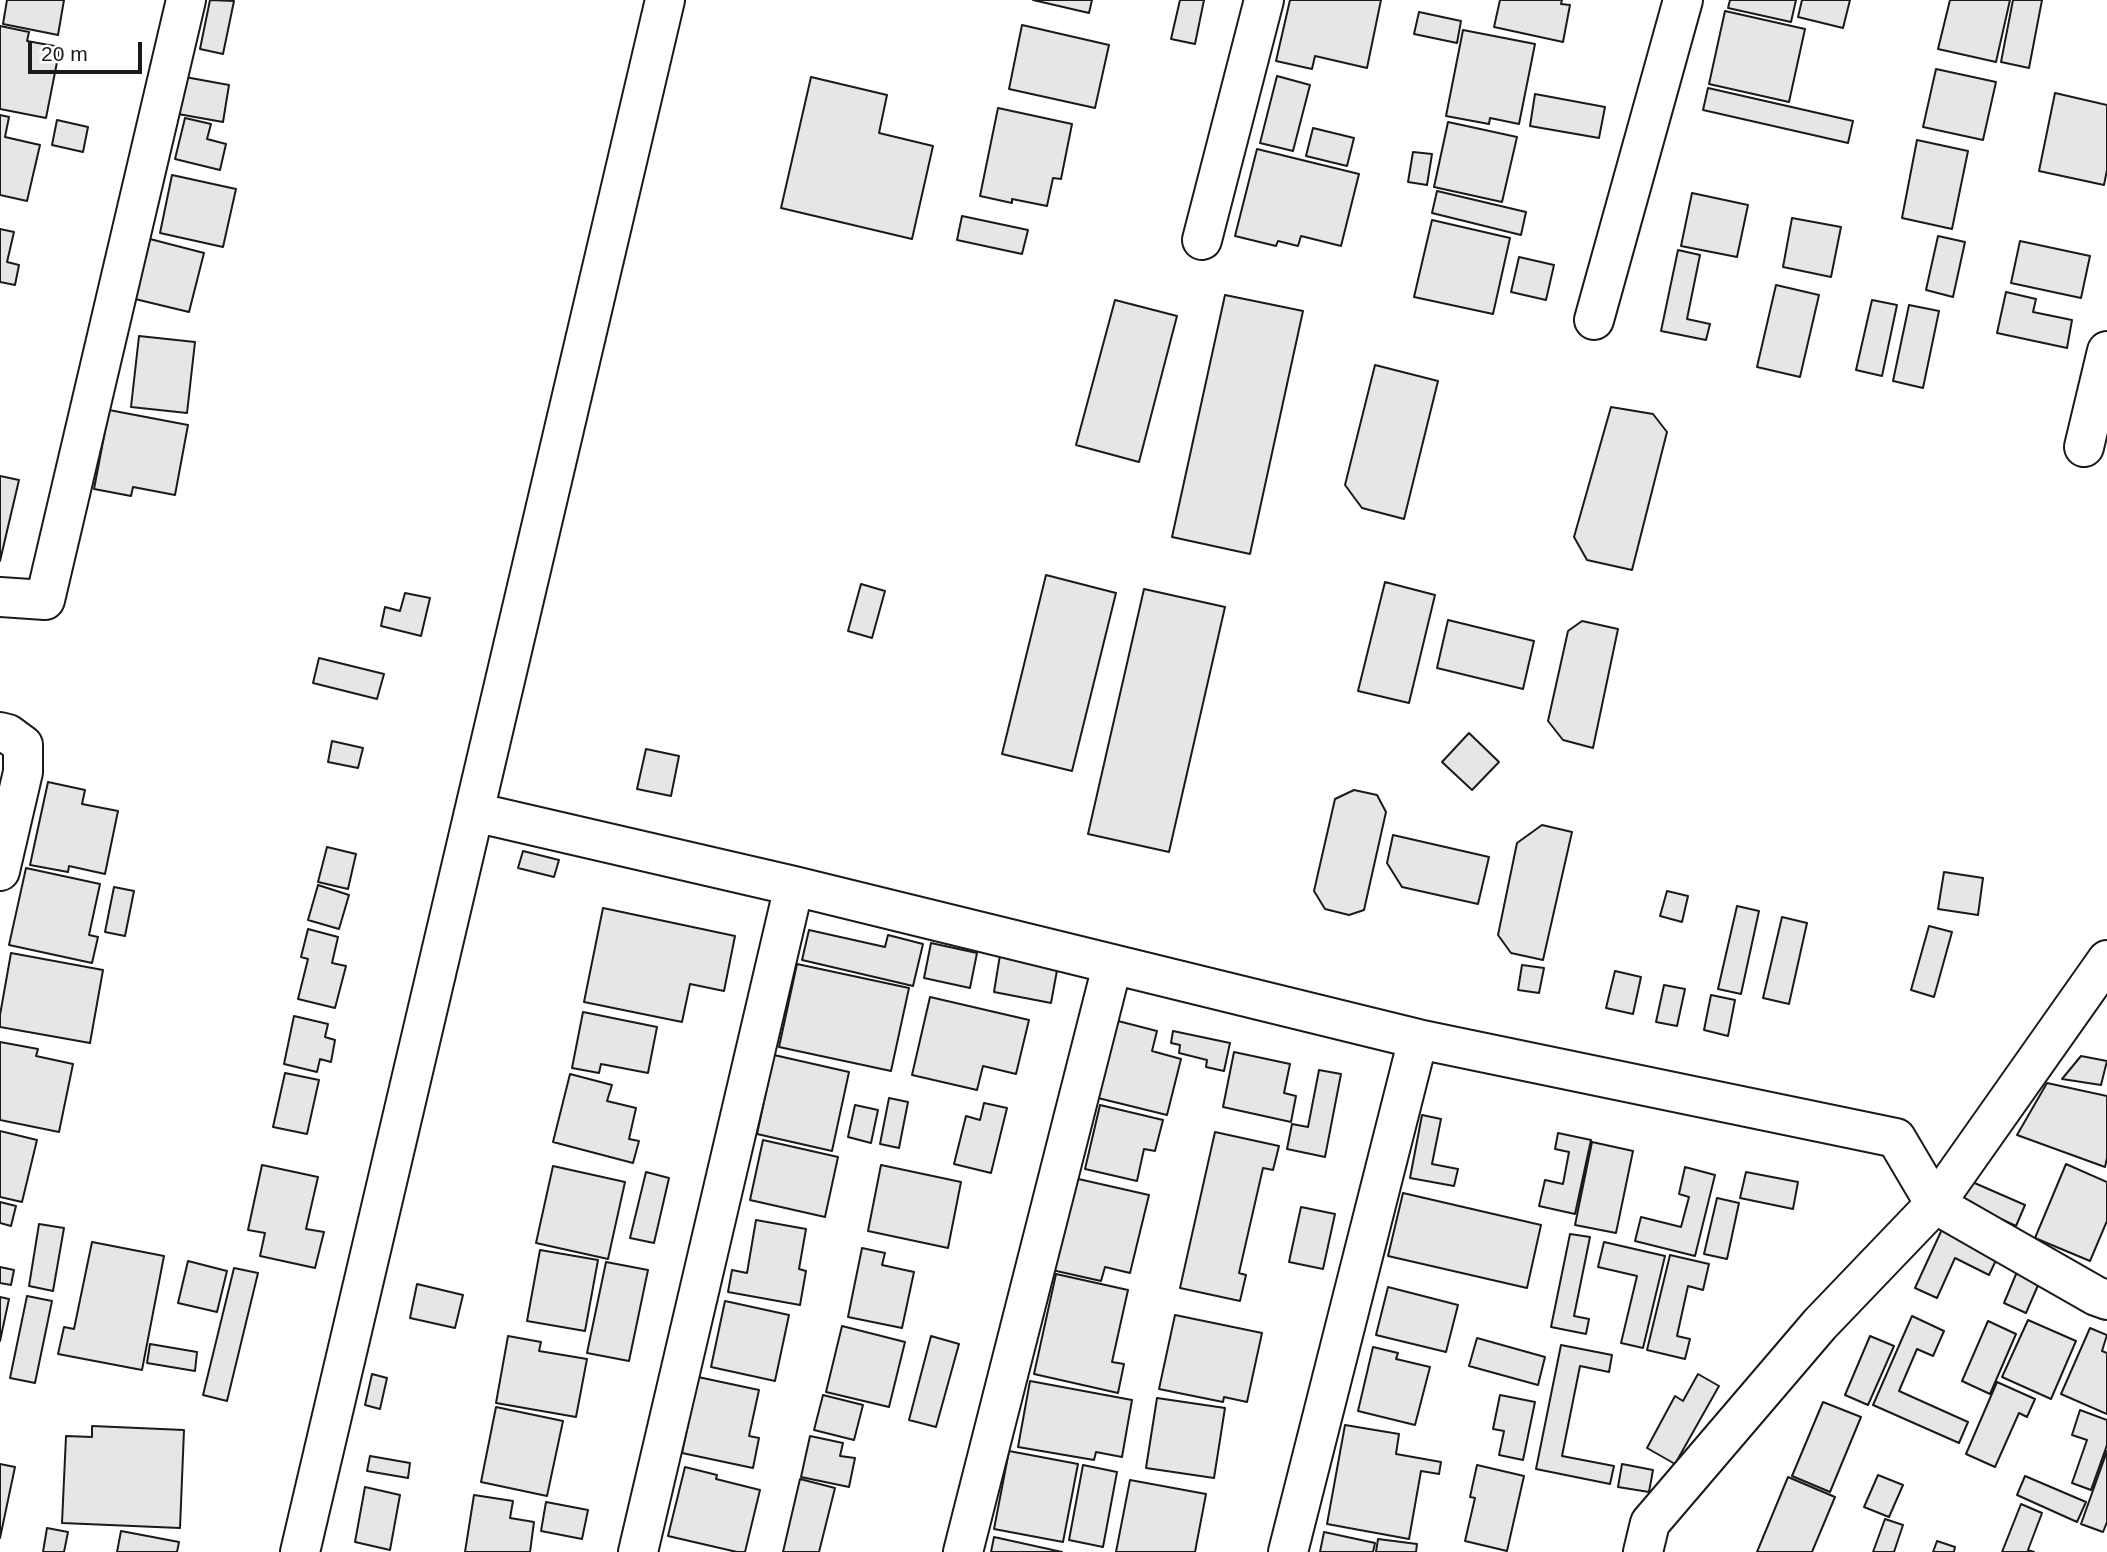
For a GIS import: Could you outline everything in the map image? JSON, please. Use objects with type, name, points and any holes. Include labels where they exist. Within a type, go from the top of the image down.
[{"type":"street","points":[[0,597],[45,600],[187,0]]},
{"type":"street","points":[[300,1552],[665,0]]},
{"type":"street","points":[[1202,240],[1264,0]]},
{"type":"street","points":[[1594,320],[1683,0]]},
{"type":"street","points":[[2084,447],[2107,351]]},
{"type":"street","points":[[0,732],[8,734],[23,745],[23,772],[0,871]]},
{"type":"street","points":[[474,812],[794,886],[1418,1039],[1896,1138],[1935,1204],[2107,1300]]},
{"type":"street","points":[[638,1552],[794,886]]},
{"type":"street","points":[[1643,1552],[1650,1523],[1820,1324],[1935,1204],[2107,960]]},
{"type":"street","points":[[963,1552],[1112,965]]},
{"type":"street","points":[[1288,1552],[1418,1039]]},
{"type":"building","points":[[7,0],[64,0],[58,35],[3,24]]},
{"type":"building","points":[[210,0],[234,1],[223,54],[200,49]]},
{"type":"building","points":[[1033,0],[1092,0],[1089,13]]},
{"type":"building","points":[[1180,0],[1204,0],[1195,44],[1171,39]]},
{"type":"building","points":[[1290,0],[1381,0],[1367,68],[1315,56],[1312,69],[1276,61]]},
{"type":"building","points":[[1500,0],[1562,0],[1561,4],[1570,5],[1563,42],[1494,27]]},
{"type":"building","points":[[1730,0],[1796,0],[1791,22],[1728,8]]},
{"type":"building","points":[[1802,0],[1850,0],[1843,28],[1798,17]]},
{"type":"building","points":[[1950,0],[2010,0],[1996,62],[1938,49]]},
{"type":"building","points":[[2013,0],[2042,0],[2029,68],[2001,62]]},
{"type":"building","points":[[1725,11],[1805,29],[1789,102],[1709,84]]},
{"type":"building","points":[[1419,12],[1461,21],[1457,43],[1414,34]]},
{"type":"building","points":[[1022,25],[1109,45],[1095,108],[1009,89]]},
{"type":"building","points":[[0,26],[29,32],[27,41],[60,47],[46,118],[0,109]]},
{"type":"building","points":[[1463,30],[1535,44],[1519,124],[1490,118],[1489,124],[1446,116]]},
{"type":"building","points":[[1936,69],[1996,82],[1983,140],[1923,127]]},
{"type":"building","points":[[1277,76],[1310,85],[1293,151],[1260,143]]},
{"type":"building","points":[[185,77],[229,85],[223,122],[178,114]]},
{"type":"building","points":[[811,77],[887,95],[879,133],[933,146],[912,239],[781,208]]},
{"type":"building","points":[[1708,88],[1853,121],[1848,143],[1703,110]]},
{"type":"building","points":[[2055,93],[2107,105],[2107,170],[2104,185],[2039,171]]},
{"type":"building","points":[[1535,94],[1605,107],[1599,138],[1530,126]]},
{"type":"building","points":[[998,108],[1072,124],[1061,179],[1053,178],[1047,206],[1012,199],[1012,203],[980,196]]},
{"type":"building","points":[[0,115],[9,117],[5,137],[40,145],[27,201],[0,195]]},
{"type":"building","points":[[185,118],[211,124],[207,139],[226,144],[220,170],[175,159]]},
{"type":"building","points":[[57,120],[88,127],[83,152],[52,145]]},
{"type":"building","points":[[1448,122],[1517,137],[1502,202],[1434,187]]},
{"type":"building","points":[[1313,128],[1354,138],[1347,166],[1306,156]]},
{"type":"building","points":[[1917,140],[1968,151],[1952,229],[1902,218]]},
{"type":"building","points":[[1257,149],[1359,174],[1341,246],[1301,236],[1298,246],[1278,241],[1276,246],[1235,236]]},
{"type":"building","points":[[1413,152],[1432,154],[1427,185],[1408,182]]},
{"type":"building","points":[[172,175],[236,189],[223,247],[160,233]]},
{"type":"building","points":[[1437,191],[1526,212],[1521,235],[1432,213]]},
{"type":"building","points":[[1692,193],[1748,205],[1737,257],[1681,246]]},
{"type":"building","points":[[962,216],[1028,230],[1022,254],[957,240]]},
{"type":"building","points":[[1792,218],[1841,227],[1831,277],[1783,267]]},
{"type":"building","points":[[1432,220],[1510,238],[1493,314],[1414,297]]},
{"type":"building","points":[[0,229],[14,232],[7,262],[19,265],[15,285],[0,282]]},
{"type":"building","points":[[1938,236],[1965,242],[1953,297],[1926,290]]},
{"type":"building","points":[[150,239],[204,253],[189,312],[135,299]]},
{"type":"building","points":[[2020,241],[2090,256],[2081,298],[2011,283]]},
{"type":"building","points":[[1678,250],[1700,255],[1687,319],[1710,324],[1706,340],[1661,331]]},
{"type":"building","points":[[1519,257],[1554,265],[1546,300],[1511,292]]},
{"type":"building","points":[[1776,285],[1819,295],[1800,377],[1757,367]]},
{"type":"building","points":[[2006,292],[2036,299],[2033,312],[2072,320],[2067,348],[1997,333]]},
{"type":"building","points":[[1225,295],[1303,311],[1250,554],[1172,537]]},
{"type":"building","points":[[1115,300],[1177,316],[1139,462],[1076,445]]},
{"type":"building","points":[[1872,300],[1897,305],[1882,376],[1856,370]]},
{"type":"building","points":[[1909,305],[1939,311],[1923,388],[1893,381]]},
{"type":"building","points":[[139,336],[195,342],[187,413],[131,407]]},
{"type":"building","points":[[1375,365],[1438,381],[1404,519],[1362,508],[1345,485]]},
{"type":"building","points":[[1611,407],[1653,414],[1667,432],[1632,570],[1587,560],[1574,537]]},
{"type":"building","points":[[109,410],[188,425],[175,495],[133,487],[131,496],[94,489]]},
{"type":"building","points":[[0,476],[19,480],[0,561]]},
{"type":"building","points":[[1046,575],[1116,593],[1072,771],[1002,754]]},
{"type":"building","points":[[1385,582],[1435,595],[1409,703],[1358,691]]},
{"type":"building","points":[[861,584],[885,591],[872,638],[848,631]]},
{"type":"building","points":[[1144,589],[1225,607],[1169,852],[1088,834]]},
{"type":"building","points":[[405,593],[430,598],[421,636],[381,626],[385,607],[400,611]]},
{"type":"building","points":[[1448,620],[1534,641],[1523,689],[1437,668]]},
{"type":"building","points":[[1582,621],[1618,629],[1593,748],[1563,740],[1548,721],[1568,631]]},
{"type":"building","points":[[319,658],[384,674],[377,699],[313,683]]},
{"type":"building","points":[[1469,733],[1499,762],[1472,790],[1442,762]]},
{"type":"building","points":[[332,741],[363,748],[358,768],[328,762]]},
{"type":"building","points":[[646,749],[679,756],[671,796],[637,789]]},
{"type":"building","points":[[48,782],[85,790],[82,804],[118,811],[105,874],[69,866],[68,872],[30,865]]},
{"type":"building","points":[[1354,790],[1377,795],[1386,812],[1364,910],[1349,915],[1325,909],[1314,891],[1335,799]]},
{"type":"building","points":[[1542,825],[1572,832],[1543,960],[1511,953],[1498,935],[1517,843]]},
{"type":"building","points":[[1393,835],[1489,857],[1478,904],[1402,887],[1387,863]]},
{"type":"building","points":[[327,847],[356,854],[348,889],[318,882]]},
{"type":"building","points":[[523,851],[559,860],[554,877],[518,868]]},
{"type":"building","points":[[26,868],[100,884],[89,935],[98,937],[92,963],[9,945]]},
{"type":"building","points":[[1944,872],[1983,878],[1978,915],[1938,909]]},
{"type":"building","points":[[318,885],[349,895],[339,929],[308,920]]},
{"type":"building","points":[[114,887],[134,891],[125,936],[105,932]]},
{"type":"building","points":[[1667,891],[1688,896],[1682,922],[1660,916]]},
{"type":"building","points":[[1737,906],[1759,911],[1741,994],[1718,989]]},
{"type":"building","points":[[603,908],[735,936],[724,991],[690,984],[682,1022],[584,1002]]},
{"type":"building","points":[[1782,917],[1807,923],[1789,1004],[1763,998]]},
{"type":"building","points":[[1929,926],[1952,932],[1934,997],[1911,990]]},
{"type":"building","points":[[308,929],[338,937],[332,963],[346,966],[335,1008],[298,999],[308,959],[301,957]]},
{"type":"building","points":[[809,930],[885,947],[888,935],[923,944],[913,986],[802,960]]},
{"type":"building","points":[[931,943],[977,953],[970,988],[924,978]]},
{"type":"building","points":[[11,953],[103,970],[90,1043],[0,1027]]},
{"type":"building","points":[[1000,955],[1058,965],[1051,1003],[994,992]]},
{"type":"building","points":[[797,964],[909,988],[891,1071],[779,1047]]},
{"type":"building","points":[[1522,965],[1544,968],[1539,993],[1518,990]]},
{"type":"building","points":[[1615,971],[1641,977],[1633,1014],[1606,1008]]},
{"type":"building","points":[[1664,985],[1685,989],[1677,1026],[1656,1022]]},
{"type":"building","points":[[1711,995],[1735,1000],[1728,1036],[1704,1030]]},
{"type":"building","points":[[930,997],[1029,1020],[1016,1074],[983,1066],[977,1090],[912,1075]]},
{"type":"building","points":[[583,1012],[657,1027],[648,1073],[601,1064],[599,1073],[572,1068]]},
{"type":"building","points":[[294,1016],[328,1024],[325,1037],[335,1040],[331,1062],[320,1059],[317,1072],[284,1064]]},
{"type":"building","points":[[1118,1021],[1157,1031],[1152,1051],[1181,1059],[1167,1115],[1098,1098]]},
{"type":"building","points":[[1173,1031],[1230,1043],[1224,1071],[1206,1067],[1207,1060],[1179,1053],[1180,1045],[1171,1043]]},
{"type":"building","points":[[0,1042],[38,1049],[36,1056],[73,1064],[59,1132],[0,1120]]},
{"type":"building","points":[[1234,1052],[1290,1064],[1284,1093],[1296,1096],[1291,1122],[1223,1107]]},
{"type":"building","points":[[774,1055],[849,1072],[832,1151],[757,1134]]},
{"type":"building","points":[[2081,1056],[2107,1061],[2101,1085],[2062,1079]]},
{"type":"building","points":[[1319,1070],[1341,1074],[1325,1157],[1287,1149],[1292,1124],[1308,1127]]},
{"type":"building","points":[[285,1073],[319,1080],[307,1134],[273,1127]]},
{"type":"building","points":[[570,1074],[612,1085],[607,1101],[636,1108],[629,1139],[639,1141],[633,1163],[553,1142]]},
{"type":"building","points":[[2047,1083],[2107,1096],[2105,1167],[2017,1135]]},
{"type":"building","points":[[889,1098],[908,1102],[899,1148],[880,1144]]},
{"type":"building","points":[[984,1103],[1007,1108],[991,1173],[954,1164],[966,1116],[980,1120]]},
{"type":"building","points":[[855,1105],[878,1110],[871,1143],[848,1137]]},
{"type":"building","points":[[1100,1105],[1163,1120],[1155,1151],[1144,1149],[1137,1181],[1085,1169]]},
{"type":"building","points":[[1422,1115],[1441,1119],[1432,1164],[1458,1169],[1454,1186],[1410,1178]]},
{"type":"building","points":[[0,1131],[37,1140],[22,1202],[0,1197]]},
{"type":"building","points":[[1215,1132],[1279,1146],[1273,1170],[1263,1168],[1239,1273],[1246,1275],[1240,1301],[1180,1288]]},
{"type":"building","points":[[1558,1133],[1591,1140],[1575,1214],[1539,1206],[1545,1180],[1563,1184],[1569,1152],[1555,1149]]},
{"type":"building","points":[[763,1140],[838,1157],[825,1217],[750,1200]]},
{"type":"building","points":[[1592,1142],[1633,1151],[1616,1233],[1575,1225]]},
{"type":"building","points":[[2066,1164],[2107,1182],[2107,1221],[2090,1261],[2035,1238]]},
{"type":"building","points":[[262,1165],[318,1177],[306,1229],[324,1232],[315,1268],[260,1256],[265,1233],[248,1230]]},
{"type":"building","points":[[881,1165],[961,1182],[948,1248],[868,1231]]},
{"type":"building","points":[[553,1166],[625,1182],[608,1259],[536,1243]]},
{"type":"building","points":[[1685,1167],[1715,1175],[1695,1256],[1635,1241],[1641,1217],[1681,1227],[1689,1197],[1679,1194]]},
{"type":"building","points":[[646,1172],[669,1178],[654,1243],[630,1238]]},
{"type":"building","points":[[1746,1172],[1798,1182],[1793,1209],[1740,1198]]},
{"type":"building","points":[[1074,1178],[1149,1195],[1130,1273],[1105,1267],[1101,1281],[1052,1270]]},
{"type":"building","points":[[1970,1181],[2025,1205],[2016,1226],[1962,1201]]},
{"type":"building","points":[[1403,1193],[1541,1225],[1527,1288],[1388,1256]]},
{"type":"building","points":[[1717,1198],[1739,1203],[1727,1259],[1704,1254]]},
{"type":"building","points":[[0,1202],[16,1206],[11,1226],[0,1223]]},
{"type":"building","points":[[1301,1207],[1335,1214],[1323,1269],[1289,1262]]},
{"type":"building","points":[[756,1220],[806,1229],[799,1269],[806,1271],[800,1305],[728,1292],[732,1270],[747,1273]]},
{"type":"building","points":[[39,1224],[64,1228],[53,1291],[29,1286]]},
{"type":"building","points":[[1944,1225],[2000,1252],[1989,1275],[1955,1258],[1937,1298],[1915,1288]]},
{"type":"building","points":[[1570,1234],[1590,1237],[1574,1316],[1589,1319],[1586,1334],[1551,1327]]},
{"type":"building","points":[[92,1242],[164,1256],[142,1370],[58,1354],[64,1327],[74,1329]]},
{"type":"building","points":[[1604,1242],[1665,1256],[1643,1348],[1621,1343],[1637,1276],[1598,1267]]},
{"type":"building","points":[[862,1248],[885,1253],[882,1265],[914,1272],[902,1328],[848,1317]]},
{"type":"building","points":[[540,1250],[598,1260],[585,1331],[527,1321]]},
{"type":"building","points":[[1670,1255],[1709,1264],[1703,1290],[1688,1286],[1677,1336],[1690,1339],[1685,1359],[1647,1350]]},
{"type":"building","points":[[188,1261],[227,1271],[217,1312],[178,1303]]},
{"type":"building","points":[[606,1262],[648,1270],[629,1361],[587,1353]]},
{"type":"building","points":[[0,1267],[14,1270],[11,1285],[0,1283]]},
{"type":"building","points":[[2019,1267],[2042,1276],[2026,1313],[2004,1303]]},
{"type":"building","points":[[234,1268],[258,1273],[227,1401],[203,1395]]},
{"type":"building","points":[[1056,1274],[1128,1290],[1112,1362],[1124,1364],[1118,1393],[1034,1374]]},
{"type":"building","points":[[417,1284],[463,1295],[455,1328],[410,1318]]},
{"type":"building","points":[[1388,1287],[1458,1305],[1446,1352],[1376,1335]]},
{"type":"building","points":[[27,1296],[52,1301],[35,1383],[10,1378]]},
{"type":"building","points":[[0,1297],[9,1299],[0,1341]]},
{"type":"building","points":[[725,1301],[789,1315],[775,1381],[711,1367]]},
{"type":"building","points":[[1175,1315],[1262,1333],[1247,1402],[1224,1397],[1223,1402],[1159,1389]]},
{"type":"building","points":[[1912,1316],[1944,1331],[1933,1356],[1917,1349],[1899,1391],[1968,1422],[1959,1443],[1873,1405]]},
{"type":"building","points":[[2028,1320],[2076,1341],[2051,1399],[2002,1377]]},
{"type":"building","points":[[1988,1321],[2016,1334],[1990,1394],[1962,1381]]},
{"type":"building","points":[[842,1326],[905,1342],[889,1407],[826,1392]]},
{"type":"building","points":[[2090,1328],[2107,1335],[2102,1351],[2107,1353],[2107,1414],[2061,1394]]},
{"type":"building","points":[[508,1336],[541,1342],[539,1351],[587,1359],[576,1417],[496,1403]]},
{"type":"building","points":[[931,1336],[959,1344],[936,1427],[909,1420]]},
{"type":"building","points":[[1870,1336],[1894,1346],[1868,1405],[1845,1395]]},
{"type":"building","points":[[1477,1338],[1545,1357],[1538,1385],[1469,1366]]},
{"type":"building","points":[[150,1344],[197,1352],[195,1371],[147,1363]]},
{"type":"building","points":[[1561,1345],[1612,1355],[1609,1372],[1580,1366],[1562,1456],[1614,1466],[1610,1484],[1536,1469]]},
{"type":"building","points":[[1373,1347],[1398,1353],[1396,1359],[1430,1367],[1415,1425],[1358,1411]]},
{"type":"building","points":[[372,1374],[387,1378],[380,1409],[365,1405]]},
{"type":"building","points":[[1698,1374],[1719,1386],[1675,1464],[1647,1448],[1675,1396],[1683,1401]]},
{"type":"building","points":[[698,1377],[759,1390],[749,1436],[759,1438],[753,1468],[682,1453]]},
{"type":"building","points":[[1030,1381],[1132,1400],[1122,1457],[1096,1452],[1094,1460],[1018,1447]]},
{"type":"building","points":[[1997,1382],[2035,1399],[2027,1417],[2019,1413],[1995,1467],[1966,1454]]},
{"type":"building","points":[[823,1395],[863,1405],[854,1440],[814,1430]]},
{"type":"building","points":[[1500,1395],[1535,1402],[1523,1460],[1499,1455],[1504,1431],[1493,1429]]},
{"type":"building","points":[[1157,1398],[1225,1408],[1214,1478],[1146,1468]]},
{"type":"building","points":[[1823,1402],[1861,1417],[1830,1492],[1792,1476]]},
{"type":"building","points":[[496,1407],[563,1421],[547,1496],[481,1482]]},
{"type":"building","points":[[2080,1410],[2107,1420],[2107,1445],[2091,1490],[2072,1483],[2087,1440],[2072,1435]]},
{"type":"building","points":[[1345,1425],[1399,1434],[1396,1454],[1441,1462],[1439,1474],[1421,1471],[1409,1539],[1327,1524]]},
{"type":"building","points":[[92,1426],[184,1430],[180,1528],[62,1523],[66,1436],[92,1437]]},
{"type":"building","points":[[810,1436],[843,1443],[840,1456],[855,1458],[849,1487],[801,1477]]},
{"type":"building","points":[[1009,1451],[1078,1464],[1063,1542],[994,1529]]},
{"type":"building","points":[[2107,1451],[2107,1522],[2103,1532],[2081,1524]]},
{"type":"building","points":[[370,1456],[410,1463],[408,1478],[367,1471]]},
{"type":"building","points":[[0,1464],[15,1467],[0,1538]]},
{"type":"building","points":[[1622,1464],[1653,1470],[1649,1492],[1618,1487]]},
{"type":"building","points":[[1083,1465],[1117,1472],[1103,1547],[1069,1540]]},
{"type":"building","points":[[1477,1465],[1524,1476],[1507,1551],[1465,1541],[1475,1498],[1470,1497]]},
{"type":"building","points":[[685,1467],[717,1475],[716,1479],[760,1490],[745,1552],[668,1536]]},
{"type":"building","points":[[1878,1475],[1903,1485],[1889,1517],[1864,1507]]},
{"type":"building","points":[[2025,1476],[2086,1502],[2077,1522],[2017,1495]]},
{"type":"building","points":[[1788,1477],[1835,1497],[1812,1552],[1757,1552]]},
{"type":"building","points":[[800,1479],[835,1488],[819,1552],[783,1552]]},
{"type":"building","points":[[1130,1480],[1206,1494],[1195,1552],[1116,1552]]},
{"type":"building","points":[[365,1487],[400,1495],[390,1550],[355,1542]]},
{"type":"building","points":[[474,1495],[513,1501],[510,1518],[534,1522],[530,1552],[465,1552]]},
{"type":"building","points":[[546,1502],[588,1510],[582,1539],[541,1531]]},
{"type":"building","points":[[2021,1504],[2042,1513],[2028,1550],[2034,1552],[2002,1552]]},
{"type":"building","points":[[1885,1519],[1903,1525],[1894,1552],[1873,1552]]},
{"type":"building","points":[[47,1528],[68,1532],[64,1552],[43,1552]]},
{"type":"building","points":[[121,1531],[179,1542],[177,1552],[117,1552]]},
{"type":"building","points":[[1324,1532],[1375,1543],[1373,1552],[1320,1552]]},
{"type":"building","points":[[994,1537],[1062,1552],[991,1552]]},
{"type":"building","points":[[1378,1539],[1417,1544],[1416,1552],[1376,1552]]},
{"type":"building","points":[[1937,1541],[1955,1547],[1954,1552],[1933,1552]]}]
